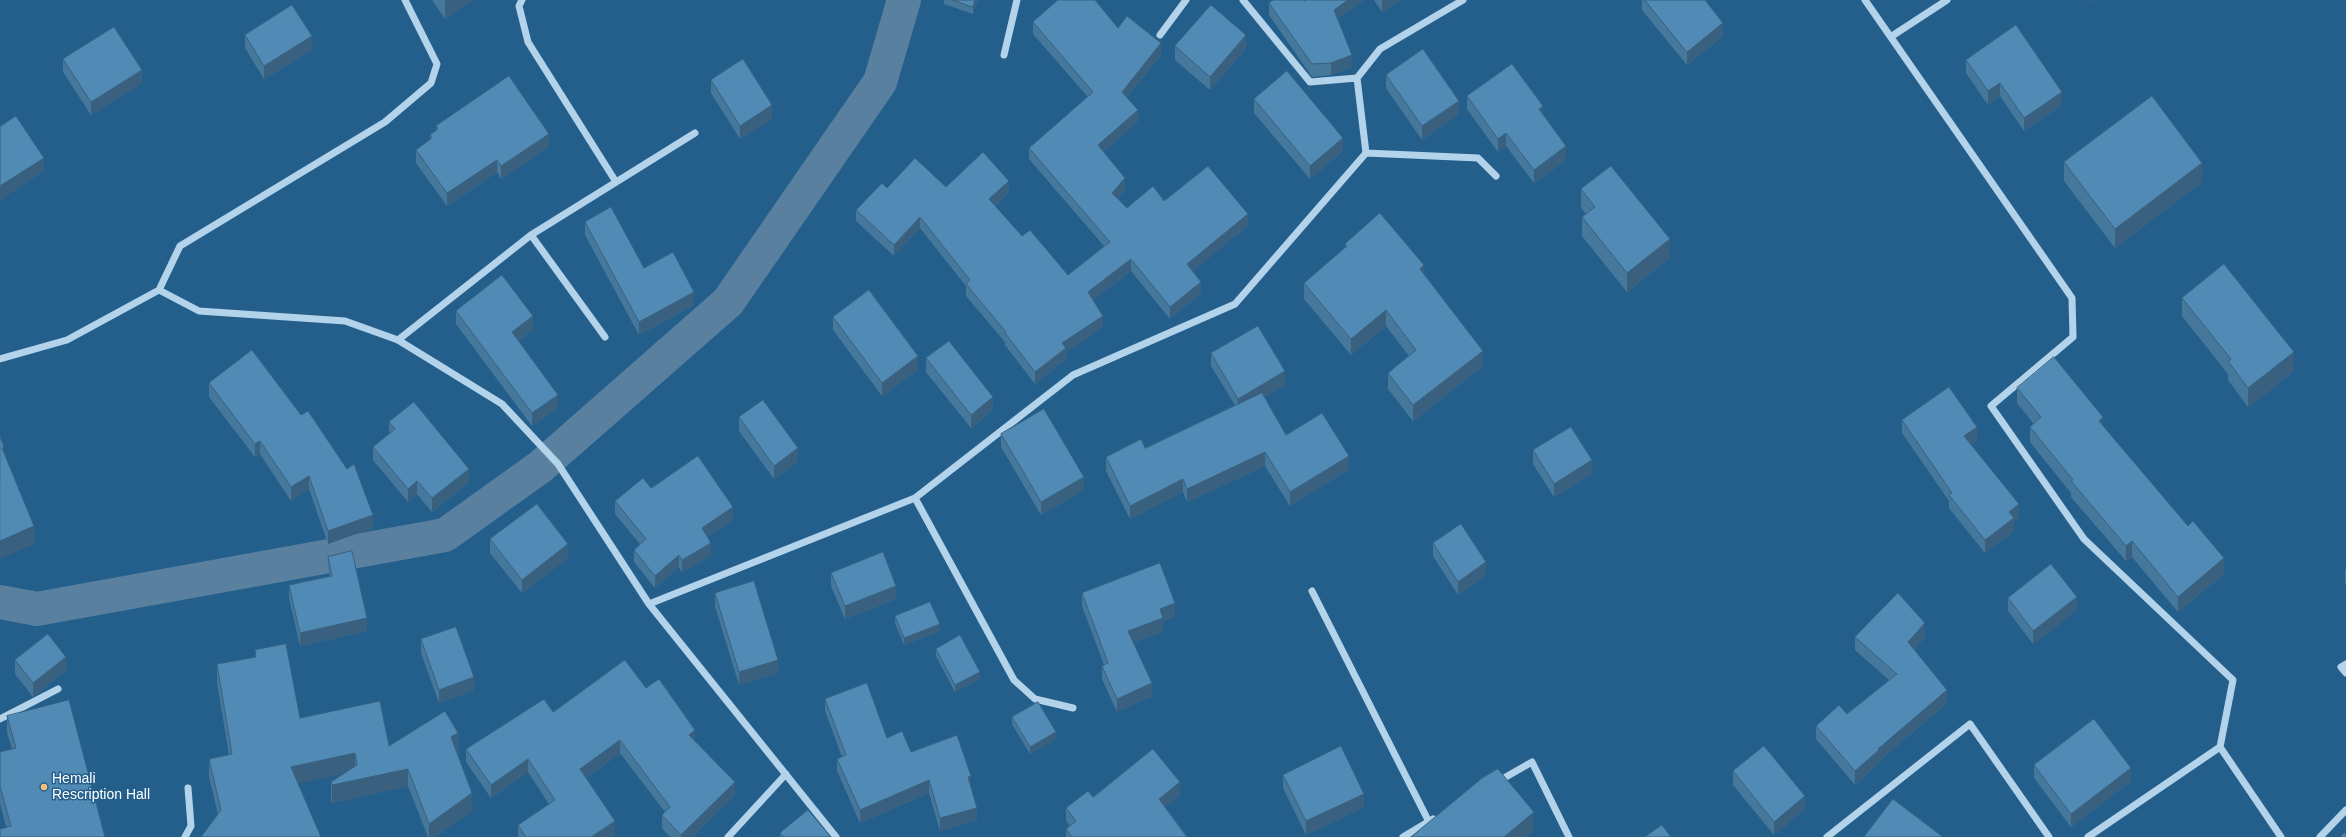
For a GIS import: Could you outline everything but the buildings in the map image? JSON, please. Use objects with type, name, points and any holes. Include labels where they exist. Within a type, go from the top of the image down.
[{"type":"street","points":[[0,359],[67,340],[159,290],[180,246],[386,122],[431,83],[437,64],[406,0]]},
{"type":"street","points":[[522,0],[519,6],[528,42],[616,182]]},
{"type":"street","points":[[1004,55],[1017,0]]},
{"type":"street","points":[[1160,34],[1186,0]]},
{"type":"street","points":[[1243,0],[1310,82],[1357,78]]},
{"type":"street","points":[[649,604],[914,498],[1073,375],[1235,304],[1366,154],[1357,78],[1380,49],[1463,0]]},
{"type":"street","points":[[1865,0],[1892,36],[2072,298],[2073,337],[1991,406],[2084,539],[2233,680],[2220,747],[2088,837]]},
{"type":"street","points":[[1892,36],[1947,0]]},
{"type":"street","points":[[398,340],[531,235],[696,133]]},
{"type":"street","points":[[1366,154],[1478,158],[1496,176]]},
{"type":"street","points":[[531,235],[605,337]]},
{"type":"street","points":[[159,290],[199,312],[345,321],[398,340],[502,404],[546,449],[558,464],[649,604],[836,837]]},
{"type":"street","points":[[914,498],[1014,680],[1035,699],[1073,708]]},
{"type":"street","points":[[1312,591],[1429,822]]},
{"type":"street","points":[[2346,664],[2341,667],[2346,673]]},
{"type":"street","points":[[0,719],[58,689]]},
{"type":"street","points":[[1827,837],[1970,724],[2049,837]]},
{"type":"street","points":[[2220,747],[2281,837]]},
{"type":"street","points":[[1491,786],[1532,762],[1569,837]]},
{"type":"street","points":[[728,837],[786,774]]},
{"type":"street","points":[[185,837],[191,826],[188,788]]},
{"type":"street","points":[[2320,837],[2346,810]]},
{"type":"street","points":[[1403,837],[1443,814]]},
{"type":"waterway","points":[[0,602],[37,609],[445,535],[540,467],[728,302],[880,82],[904,0]]},
{"type":"place","name":"Hemali Rescription Hall","points":[[44,787]]}]
